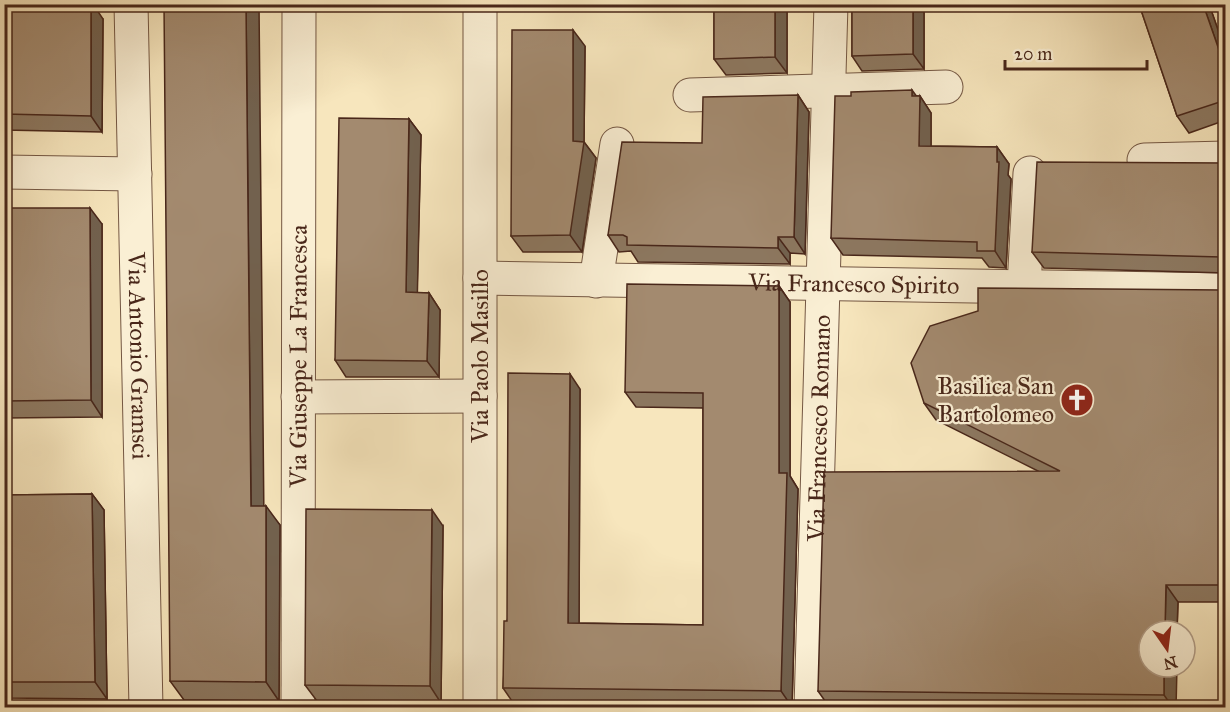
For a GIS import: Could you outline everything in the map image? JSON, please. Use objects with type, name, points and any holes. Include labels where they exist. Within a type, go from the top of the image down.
[{"type":"street","name":"Via Antonio Gramsci","points":[[131,4],[146,708]]},
{"type":"street","name":"Via Giuseppe La Francesca","points":[[298,4],[298,708]]},
{"type":"street","name":"Via Paolo Masillo","points":[[480,4],[480,708]]},
{"type":"street","name":"Via Francesco Romano","points":[[811,708],[831,4]]},
{"type":"street","points":[[690,95],[946,87]]},
{"type":"street","points":[[596,280],[617,144]]},
{"type":"street","points":[[1144,160],[1226,158]]},
{"type":"street","points":[[4,172],[135,174]]},
{"type":"street","points":[[1024,287],[1030,173]]},
{"type":"street","name":"Via Francesco Spirito","points":[[480,279],[1226,291]]},
{"type":"street","points":[[298,397],[480,396]]},
{"type":"building","points":[[5,4],[91,4],[91,116],[4,114]]},
{"type":"building","points":[[164,4],[246,4],[251,506],[266,506],[266,682],[170,681]]},
{"type":"building","points":[[714,4],[775,4],[775,57],[714,59]]},
{"type":"building","points":[[852,4],[913,4],[913,54],[852,56]]},
{"type":"building","points":[[1139,4],[1203,4],[1226,70],[1226,100],[1177,116]]},
{"type":"building","points":[[512,30],[573,30],[573,141],[584,142],[570,235],[511,236]]},
{"type":"building","points":[[912,90],[912,96],[920,96],[919,146],[997,147],[997,162],[999,162],[995,251],[977,251],[977,242],[831,238],[835,96],[851,96],[851,92]]},
{"type":"building","points":[[798,95],[794,237],[778,237],[778,248],[627,245],[627,237],[608,235],[622,142],[702,143],[703,97]]},
{"type":"building","points":[[339,118],[409,119],[406,292],[429,293],[427,361],[335,360]]},
{"type":"building","points":[[1037,162],[1226,163],[1226,241],[1221,241],[1221,257],[1032,252]]},
{"type":"building","points":[[4,208],[90,208],[91,400],[4,401]]},
{"type":"building","points":[[627,284],[779,286],[779,473],[787,473],[781,691],[503,688],[504,621],[507,621],[508,373],[570,374],[568,623],[703,625],[703,393],[625,392]]},
{"type":"building","points":[[978,288],[1222,290],[1226,585],[1166,585],[1165,619],[1137,619],[1137,679],[1164,679],[1164,695],[818,691],[824,472],[1060,471],[924,403],[911,363],[930,326],[978,311]]},
{"type":"building","points":[[92,494],[95,682],[4,682],[4,495]]},
{"type":"building","points":[[306,509],[432,510],[430,686],[305,685]]},
{"type":"place","name":"Basilica San Bartolomeo","points":[[1077,400]]}]
